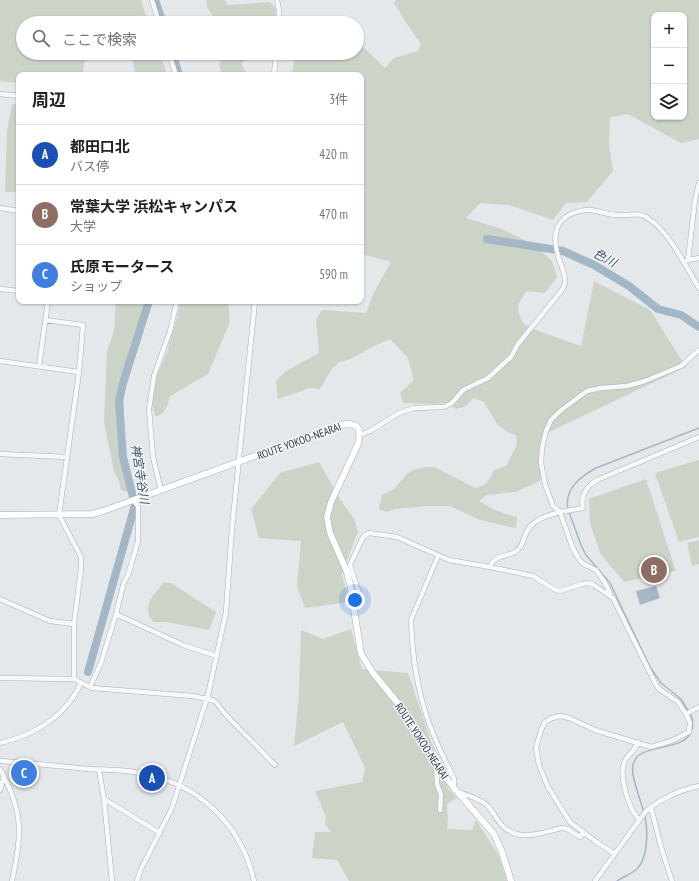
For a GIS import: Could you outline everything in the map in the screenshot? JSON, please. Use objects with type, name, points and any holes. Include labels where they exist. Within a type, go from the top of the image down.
[{"type":"main road","name":"ROUTE YOKOO-NEARAI","points":[[0,516],[92,514],[240,463],[340,425],[348,423],[355,425],[358,428],[360,435],[358,444],[331,502],[327,517],[330,532],[347,572],[361,654],[373,674],[401,707],[436,765],[455,790],[494,834],[502,852],[511,881]]},
{"type":"street","points":[[152,0],[158,16]]},
{"type":"street","points":[[277,0],[279,16]]},
{"type":"street","points":[[171,60],[175,72]]},
{"type":"street","points":[[274,72],[275,60]]},
{"type":"street","points":[[0,94],[16,96]]},
{"type":"street","points":[[686,261],[699,183]]},
{"type":"street","points":[[0,208],[16,211]]},
{"type":"street","points":[[360,435],[370,431],[399,413],[414,408],[444,407],[452,403],[463,390],[488,378],[510,357],[518,344],[562,290],[565,282],[565,276],[557,256],[555,246],[558,226],[568,215],[578,211],[594,210],[618,215],[638,214],[649,218],[686,261],[699,288]]},
{"type":"street","points":[[686,261],[699,258]]},
{"type":"street","points":[[0,289],[16,291]]},
{"type":"street","points":[[39,366],[48,304]]},
{"type":"street","points":[[161,490],[153,457],[150,409],[154,376],[170,331],[176,304]]},
{"type":"street","points":[[137,881],[141,869],[170,812],[180,785],[207,698],[226,612],[232,528],[240,463],[255,304]]},
{"type":"street","points":[[45,320],[83,325],[79,372],[59,515],[81,557],[81,569],[74,624],[74,679]]},
{"type":"street","points":[[610,596],[604,581],[596,570],[582,563],[577,556],[560,512],[553,506],[545,484],[541,463],[544,437],[552,420],[560,411],[586,391],[627,386],[645,382],[681,366],[699,350]]},
{"type":"street","points":[[0,361],[79,372]]},
{"type":"street","points":[[490,567],[494,560],[500,556],[515,552],[521,547],[527,531],[533,524],[552,514],[582,508],[581,502],[590,484],[699,437]]},
{"type":"street","points":[[0,454],[67,457]]},
{"type":"street","points":[[90,687],[100,663],[138,541],[138,506],[133,500]]},
{"type":"street","points":[[353,601],[359,593],[350,564],[364,536],[370,533],[397,537],[449,560],[533,576],[560,591],[588,583],[594,585],[613,598],[655,683],[659,689],[678,702],[687,713],[690,727],[689,732],[679,738],[651,747],[595,730],[569,718],[560,716],[545,722],[537,743],[537,757],[548,787],[570,822],[615,854]]},
{"type":"street","points":[[438,556],[411,620],[419,688],[425,712],[454,779],[455,790],[487,805],[503,826],[517,834],[531,834],[562,828],[567,829],[580,837],[584,832]]},
{"type":"street","points":[[0,598],[50,621],[74,624]]},
{"type":"street","points":[[116,614],[183,645],[217,656]]},
{"type":"street","points":[[0,678],[74,679],[90,687],[207,698],[216,702],[225,714],[274,765]]},
{"type":"street","points":[[0,743],[24,736],[52,720],[75,696],[81,683]]},
{"type":"street","points":[[687,713],[697,708]]},
{"type":"street","points":[[638,742],[636,750],[628,756],[624,762],[622,772],[632,809],[639,820]]},
{"type":"street","points":[[0,761],[138,772],[163,778],[180,785],[212,807],[226,822],[245,854],[254,881]]},
{"type":"street","points":[[436,765],[437,784],[441,795],[440,810]]},
{"type":"street","points":[[0,769],[14,800],[20,827],[12,881]]},
{"type":"street","points":[[99,770],[104,799],[112,881]]},
{"type":"street","points":[[0,790],[4,776]]},
{"type":"street","points":[[595,881],[639,820],[651,807],[677,792],[699,786]]},
{"type":"street","points":[[104,799],[160,833]]},
{"type":"street","points":[[651,807],[661,847],[672,881]]},
{"type":"shaded area","points":[[0,0],[141,0],[146,16],[16,16],[16,60],[86,60],[84,63],[83,72],[16,72],[16,83],[0,81]]},
{"type":"shaded area","points":[[206,0],[225,0],[227,5],[270,2],[276,9],[276,16],[213,16],[207,7]]},
{"type":"shaded area","points":[[396,0],[699,0],[699,139],[681,143],[628,114],[610,117],[609,144],[613,171],[587,202],[566,203],[553,220],[509,205],[480,203],[466,218],[502,229],[535,245],[552,261],[557,277],[545,293],[526,291],[518,305],[519,314],[524,324],[538,331],[581,346],[594,281],[650,310],[686,367],[543,435],[538,458],[542,480],[516,492],[487,495],[479,501],[497,511],[517,517],[516,528],[480,520],[450,506],[395,509],[387,512],[379,509],[382,495],[394,489],[407,474],[413,470],[426,467],[435,467],[475,488],[482,486],[489,480],[494,470],[506,466],[517,445],[516,435],[509,433],[498,425],[484,402],[474,398],[464,407],[456,409],[446,403],[403,403],[400,393],[414,380],[408,358],[390,339],[351,359],[339,362],[331,370],[320,389],[310,388],[278,399],[276,381],[286,371],[319,353],[316,320],[322,310],[366,313],[374,292],[391,262],[364,255],[364,72],[292,72],[294,60],[364,60],[364,48],[385,68],[394,58],[418,51],[421,44],[394,3]]},
{"type":"shaded area","points":[[132,60],[162,60],[166,72],[135,72]]},
{"type":"shaded area","points":[[221,60],[246,60],[241,63],[246,72],[222,72],[219,66]]},
{"type":"shaded area","points":[[12,104],[16,104],[16,192],[5,192],[7,131]]},
{"type":"shaded area","points":[[116,304],[151,304],[124,394],[124,440],[128,492],[121,490],[119,481],[114,471],[104,422],[107,351],[114,331]]},
{"type":"shaded area","points":[[180,304],[228,304],[230,322],[208,374],[170,396],[164,412],[155,416],[152,403],[157,376],[167,352]]},
{"type":"shaded area","points":[[699,460],[699,537],[679,542],[655,473]]},
{"type":"shaded area","points":[[319,462],[338,496],[354,519],[358,531],[342,574],[349,602],[305,608],[297,586],[301,541],[259,538],[251,509],[280,473]]},
{"type":"shaded area","points":[[646,479],[676,571],[624,582],[600,553],[590,523],[589,499]]},
{"type":"shaded area","points":[[699,540],[699,564],[692,566],[687,543]]},
{"type":"shaded area","points":[[164,582],[171,583],[216,612],[209,630],[167,622],[153,622],[148,611],[148,606],[153,596]]},
{"type":"shaded area","points":[[351,629],[362,669],[408,673],[431,741],[445,770],[448,789],[457,798],[447,804],[447,829],[472,830],[476,820],[499,856],[507,881],[349,881],[337,860],[312,858],[315,832],[331,832],[325,824],[326,817],[315,791],[362,782],[365,768],[343,722],[294,746],[299,694],[301,630],[323,639]]},
{"type":"water","points":[[656,586],[660,598],[640,605],[636,591]]},
{"type":"waterway","name":"神宮寺谷川","points":[[155,0],[161,16]]},
{"type":"waterway","name":"神宮寺谷川","points":[[174,60],[178,72]]},
{"type":"waterway","name":"色川","points":[[487,239],[563,251],[594,265],[629,286],[658,309],[681,315],[699,327]]},
{"type":"waterway","name":"神宮寺谷川","points":[[88,672],[135,505],[123,457],[119,401],[123,383],[148,304]]},
{"type":"waterway","points":[[568,509],[568,495],[574,484],[596,468],[699,428]]},
{"type":"waterway","points":[[569,512],[586,555],[610,583],[650,667],[661,683],[681,699],[688,711]]},
{"type":"waterway","points":[[644,813],[633,775],[633,765],[638,756],[645,752],[669,746],[684,740],[692,729],[692,717],[690,714]]},
{"type":"waterway","points":[[617,881],[636,870],[644,857],[647,829],[645,816]]},
{"type":"place","name":"常葉大学 浜松キャンパス","points":[[654,570]]},
{"type":"place","name":"氏原モータース","points":[[24,773]]},
{"type":"place","name":"都田口北","points":[[152,778]]}]
